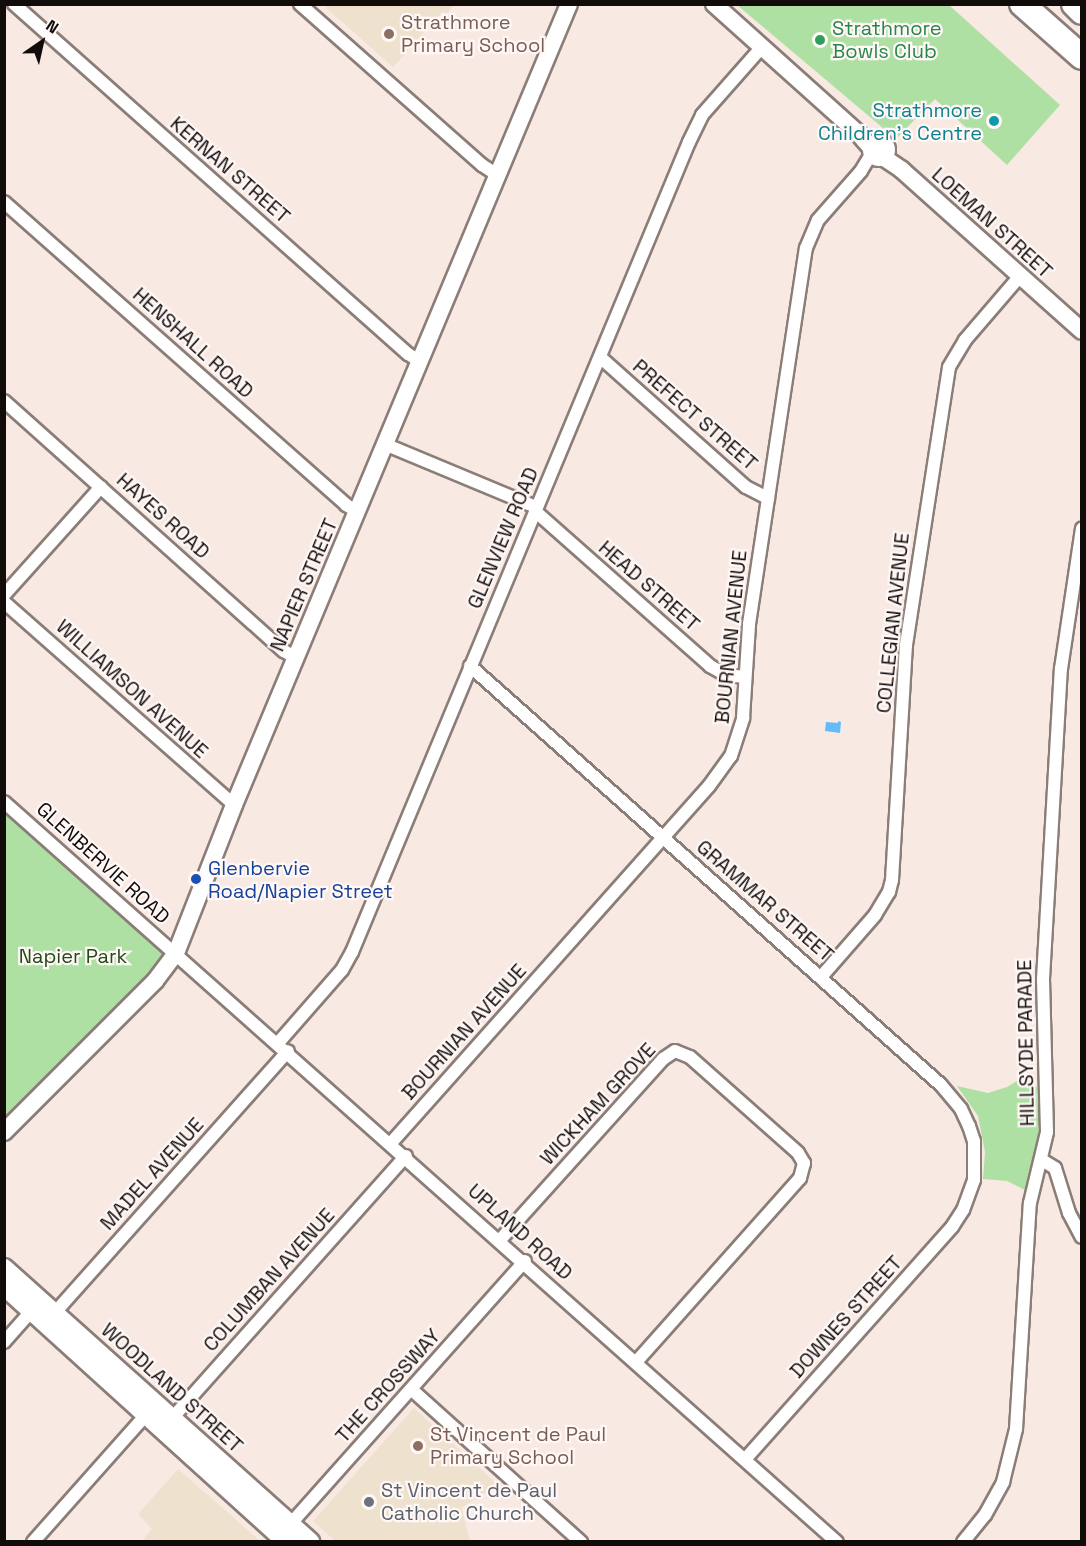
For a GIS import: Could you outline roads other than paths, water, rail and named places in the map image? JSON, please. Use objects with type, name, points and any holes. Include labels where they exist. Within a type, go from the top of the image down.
[{"type":"highway","points":[[1022,4],[1082,57]]},
{"type":"highway","points":[[1074,4],[1082,12]]},
{"type":"main road","name":"WOODLAND STREET","points":[[4,1268],[43,1312],[285,1534],[310,1542]]},
{"type":"main road","name":"WOODLAND STREET","points":[[4,1287],[43,1312]]},
{"type":"street","name":"KERNAN STREET","points":[[14,4],[408,354],[421,362]]},
{"type":"street","points":[[300,4],[482,165],[499,176]]},
{"type":"street","name":"NAPIER STREET","points":[[4,1132],[155,981],[176,953],[234,805],[387,445],[569,4]]},
{"type":"street","name":"LOEMAN STREET","points":[[714,4],[878,152],[902,170],[1020,276],[1078,322]]},
{"type":"street","name":"GLENVIEW ROAD","points":[[283,1047],[348,961],[696,125],[762,47]]},
{"type":"street","name":"BOURNIAN AVENUE","points":[[391,1143],[709,786],[731,756],[741,732],[749,624],[806,248],[818,220],[878,152]]},
{"type":"street","name":"HENSHALL ROAD","points":[[4,202],[346,506],[357,511]]},
{"type":"street","name":"COLLEGIAN AVENUE","points":[[821,977],[875,915],[886,898],[892,880],[906,645],[949,367],[965,340],[1020,276]]},
{"type":"street","name":"PREFECT STREET","points":[[600,357],[746,487],[768,498]]},
{"type":"street","name":"HAYES ROAD","points":[[4,401],[284,651],[296,658]]},
{"type":"street","name":"HEAD STREET","points":[[387,445],[535,509],[710,666],[726,675],[745,677]]},
{"type":"street","points":[[4,595],[100,486]]},
{"type":"street","name":"HILLSYDE PARADE","points":[[963,1542],[985,1515],[997,1494],[1013,1447],[1030,1203],[1042,1160],[1047,1123],[1042,997],[1061,669],[1082,530]]},
{"type":"street","name":"WILLIAMSON AVENUE","points":[[4,602],[234,805]]},
{"type":"street","name":"GRAMMAR STREET","points":[[470,666],[941,1085],[961,1109],[974,1141],[974,1180],[969,1196]]},
{"type":"street","name":"GLENBERVIE ROAD","points":[[4,802],[176,953]]},
{"type":"street","name":"UPLAND ROAD","points":[[176,953],[837,1542]]},
{"type":"street","name":"MADEL AVENUE","points":[[4,1342],[43,1312],[283,1047]]},
{"type":"street","name":"WICKHAM GROVE","points":[[500,1240],[663,1059],[675,1051],[690,1057],[798,1153],[804,1163],[800,1178],[636,1362]]},
{"type":"street","name":"COLUMBAN AVENUE","points":[[167,1424],[406,1156]]},
{"type":"street","points":[[1042,1160],[1055,1168],[1070,1213],[1082,1237]]},
{"type":"street","name":"DOWNES STREET","points":[[746,1460],[952,1227],[969,1196]]},
{"type":"street","name":"THE CROSSWAY","points":[[285,1534],[525,1262]]},
{"type":"street","points":[[411,1389],[581,1542]]},
{"type":"street","points":[[33,1542],[151,1409]]},
{"type":"water","points":[[838,721],[841,722],[840,733],[825,731],[826,722],[838,723]]},
{"type":"place","name":"Strathmore Primary School","points":[[389,34]]},
{"type":"place","name":"Strathmore Bowls Club","points":[[820,40]]},
{"type":"place","name":"Strathmore Children's Centre","points":[[994,121]]},
{"type":"place","name":"Glenbervie Road/Napier Street","points":[[196,879]]},
{"type":"place","name":"St Vincent de Paul Primary School","points":[[418,1446]]},
{"type":"place","name":"St Vincent de Paul Catholic Church","points":[[369,1502]]},
{"type":"park label","name":"Napier Park","points":[[73,956]]}]
